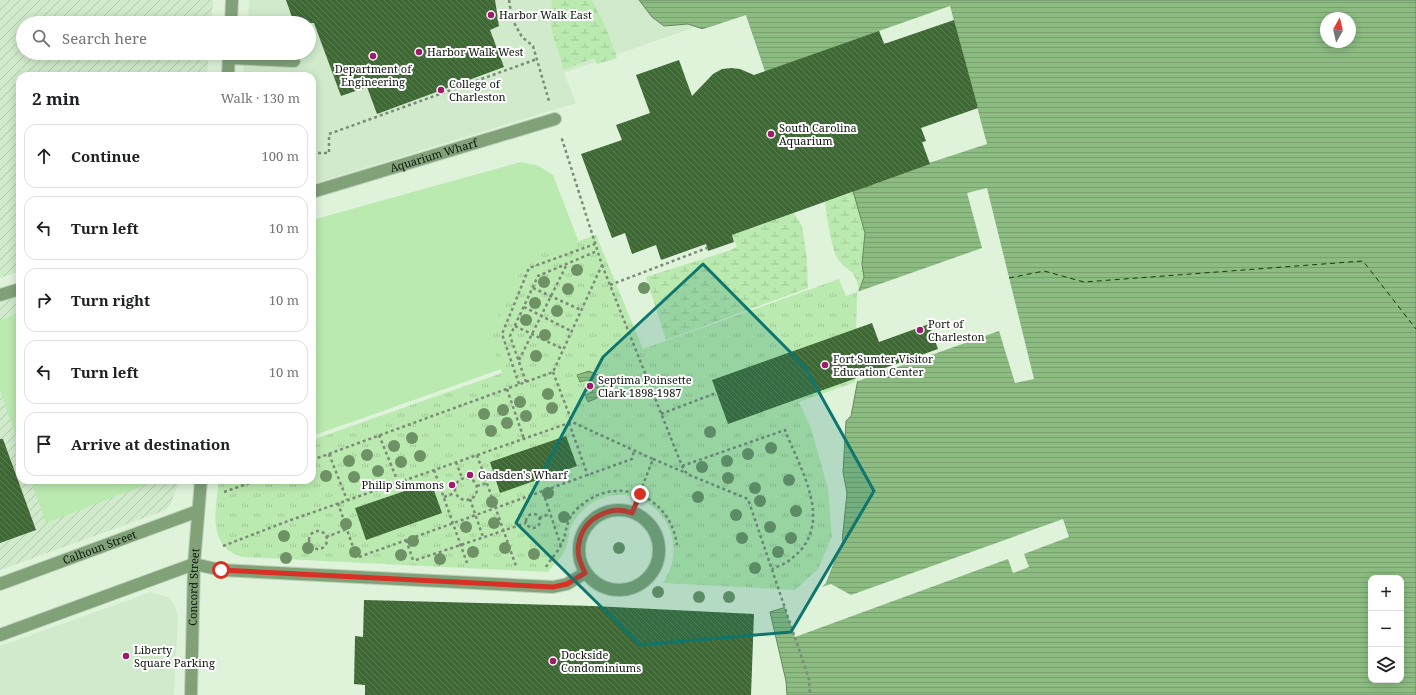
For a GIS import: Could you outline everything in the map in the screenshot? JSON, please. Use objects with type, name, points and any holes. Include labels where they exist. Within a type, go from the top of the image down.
[{"type":"street","points":[[231,16],[232,0]]},
{"type":"street","points":[[228,72],[229,60]]},
{"type":"street","points":[[283,60],[294,61]]},
{"type":"street","name":"Aquarium Wharf","points":[[316,191],[555,119]]},
{"type":"street","points":[[0,295],[16,290]]},
{"type":"street","name":"Concord Street","points":[[191,695],[194,564],[201,484]]},
{"type":"street","name":"Calhoun Street","points":[[0,584],[198,511]]},
{"type":"street","points":[[610,511],[626,511],[641,517],[652,528],[658,542],[659,558],[653,573],[642,584],[627,590],[611,590],[596,584],[585,573],[579,559],[579,543],[585,528],[596,517],[610,511]]},
{"type":"street","points":[[0,635],[194,564],[221,570],[553,587],[567,584],[585,573]]},
{"type":"path","points":[[509,0],[509,8],[516,29],[522,37],[533,46],[597,252],[682,466],[687,474]]},
{"type":"path","points":[[316,153],[328,153],[329,134],[536,59]]},
{"type":"path","points":[[519,384],[502,334],[529,268],[595,244]]},
{"type":"path","points":[[610,285],[707,248]]},
{"type":"path","points":[[526,382],[510,336],[538,276],[597,252]]},
{"type":"path","points":[[518,360],[567,264]]},
{"type":"path","points":[[588,476],[553,372],[602,265]]},
{"type":"path","points":[[533,288],[581,310]]},
{"type":"path","points":[[524,307],[572,331]]},
{"type":"path","points":[[515,326],[563,349]]},
{"type":"path","points":[[316,459],[553,372]]},
{"type":"path","points":[[507,389],[524,439]]},
{"type":"path","points":[[661,414],[716,393]]},
{"type":"path","points":[[223,546],[338,503],[570,422],[687,474],[748,499],[810,679],[810,695]]},
{"type":"path","points":[[682,466],[785,430],[811,497],[814,511],[814,527],[802,550],[790,560],[772,569]]},
{"type":"path","points":[[379,435],[398,482]]},
{"type":"path","points":[[357,557],[588,476],[632,459],[634,451]]},
{"type":"path","points":[[329,454],[347,500]]},
{"type":"path","points":[[477,455],[516,568]]},
{"type":"path","points":[[632,513],[653,459]]},
{"type":"path","points":[[456,462],[462,478]]},
{"type":"path","points":[[434,470],[468,565],[460,565]]},
{"type":"path","points":[[455,494],[460,499],[470,499],[476,493],[477,486],[473,480],[462,478]]},
{"type":"path","points":[[455,494],[456,483],[462,478]]},
{"type":"path","points":[[477,486],[487,483]]},
{"type":"path","points":[[224,492],[247,484]]},
{"type":"path","points":[[544,569],[561,546],[568,523],[574,512],[586,501],[601,494],[616,491],[640,494],[656,504],[669,518],[676,535],[677,545]]},
{"type":"path","points":[[543,492],[561,546]]},
{"type":"path","points":[[444,497],[455,494]]},
{"type":"path","points":[[470,499],[483,537]]},
{"type":"path","points":[[338,503],[358,560],[365,561]]},
{"type":"path","points":[[407,563],[414,562],[460,544],[526,522],[530,514],[536,515],[539,518]]},
{"type":"path","points":[[539,518],[550,514]]},
{"type":"path","points":[[526,522],[528,526],[535,527],[540,522],[539,518]]},
{"type":"path","points":[[326,536],[347,529]]},
{"type":"path","points":[[316,531],[322,532],[326,536],[325,545],[321,548],[315,549],[309,543],[310,534],[316,531]]},
{"type":"path","points":[[406,540],[414,562]]},
{"type":"path","points":[[414,562],[422,563]]},
{"type":"path","points":[[509,567],[523,568]]},
{"type":"highlighted area","points":[[703,264],[805,367],[874,491],[791,632],[640,645],[516,523],[603,357]]},
{"type":"shaded area","points":[[0,0],[213,0],[212,16],[16,16],[16,60],[208,60],[207,72],[16,72],[16,272],[0,278]]},
{"type":"shaded area","name":"College of Charleston","points":[[249,0],[772,0],[564,73],[576,103],[316,183],[316,72],[243,72],[244,60],[316,60],[316,16],[248,16]]},
{"type":"shaded area","points":[[639,0],[1416,0],[1416,695],[787,695],[786,681],[770,612],[799,603],[826,583],[842,542],[847,493],[843,472],[846,421],[851,416],[858,379],[859,291],[864,277],[862,264],[865,233],[853,191],[872,185],[770,86],[746,16],[703,29],[688,24],[664,26],[652,17]]},
{"type":"shaded area","points":[[16,297],[16,484],[178,484],[171,503],[166,510],[0,570],[0,303]]},
{"type":"shaded area","points":[[589,371],[600,376],[604,387],[599,397],[588,402],[585,395],[592,392],[594,384],[587,380],[580,382],[577,375]]},
{"type":"shaded area","points":[[151,592],[168,597],[174,605],[178,616],[174,695],[0,695],[0,646]]},
{"type":"green space","points":[[552,0],[592,0],[607,30],[617,58],[597,64],[594,58],[563,70],[552,29]]},
{"type":"green space","points":[[521,162],[539,166],[553,175],[580,245],[501,369],[316,435],[316,219]]},
{"type":"green space","points":[[872,185],[878,283],[859,291],[853,274],[838,259],[833,248],[825,202]]},
{"type":"green space","points":[[794,213],[802,226],[807,259],[808,288],[666,340],[646,277],[728,251],[737,247],[732,235]]},
{"type":"green space","points":[[596,235],[643,349],[839,279],[846,296],[982,248],[1000,331],[799,402],[811,428],[828,489],[832,537],[818,569],[795,590],[663,583],[672,562],[673,543],[667,525],[657,510],[642,500],[625,495],[606,497],[588,506],[582,511],[572,525],[565,551],[548,572],[242,557],[231,552],[223,544],[218,535],[215,514],[218,484],[316,484],[316,439],[502,373],[488,337],[526,259]]},
{"type":"green space","points":[[16,314],[16,436],[0,390],[0,320]]},
{"type":"green space","points":[[32,484],[148,484],[46,523]]},
{"type":"pier","points":[[950,6],[987,144],[929,163],[904,149],[926,141],[888,43],[884,43],[879,31]]},
{"type":"pier","points":[[746,15],[765,71],[763,71],[744,18],[703,31],[700,30]]},
{"type":"pier","points":[[987,188],[1034,379],[1015,383],[999,331],[855,382],[857,292],[982,248],[967,193]]},
{"type":"pier","points":[[1063,519],[1069,537],[1024,554],[1029,567],[1013,573],[1008,559],[795,637],[784,605],[798,601],[825,582],[840,542],[842,523],[842,542],[826,583],[822,587],[831,584],[851,595]]},
{"type":"building","name":"Harbor Walk West","points":[[286,0],[495,0],[499,26],[490,30],[504,67],[377,114],[367,87],[341,96],[316,28],[316,16],[292,16]]},
{"type":"building","name":"South Carolina Aquarium","points":[[954,20],[978,108],[921,128],[926,141],[922,142],[930,164],[732,235],[734,242],[708,251],[706,244],[661,260],[656,245],[632,254],[625,233],[612,238],[581,154],[622,140],[616,125],[650,113],[636,75],[679,60],[692,96],[713,74],[722,69],[740,69],[754,75],[879,31],[884,44]]},
{"type":"building","name":"Fort Sumter Visitor Education Center","points":[[872,323],[879,342],[929,324],[938,349],[728,424],[712,380]]},
{"type":"building","points":[[566,436],[577,466],[500,493],[490,462]]},
{"type":"building","points":[[0,439],[3,439],[16,475],[16,484],[19,484],[36,530],[0,543]]},
{"type":"building","points":[[431,482],[442,513],[366,540],[355,508]]},
{"type":"building","name":"Dockside Condominiums","points":[[364,600],[593,606],[754,614],[751,695],[365,695],[365,685],[354,684],[355,636],[363,637]]},
{"type":"ferry route","points":[[1009,278],[1044,271],[1084,282],[1363,261],[1416,329]]},
{"type":"place","name":"Harbor Walk East","points":[[491,15]]},
{"type":"place","name":"Harbor Walk West","points":[[419,52]]},
{"type":"place","name":"Department of Engineering","points":[[373,56]]},
{"type":"place","name":"College of Charleston","points":[[441,90]]},
{"type":"place","name":"South Carolina Aquarium","points":[[771,134]]},
{"type":"place","name":"Port of Charleston","points":[[920,330]]},
{"type":"place","name":"Fort Sumter Visitor Education Center","points":[[825,365]]},
{"type":"place","name":"Septima Poinsette Clark 1898-1987","points":[[590,386]]},
{"type":"place","name":"Gadsden's Wharf","points":[[470,475]]},
{"type":"place","name":"Philip Simmons","points":[[452,485]]},
{"type":"place","name":"Liberty Square Parking","points":[[126,656]]},
{"type":"place","name":"Dockside Condominiums","points":[[553,661]]},
{"type":"route","points":[[221,570],[553,587],[567,584],[585,573],[579,559],[579,543],[585,528],[596,517],[610,511],[626,511],[632,513],[640,494]]}]
